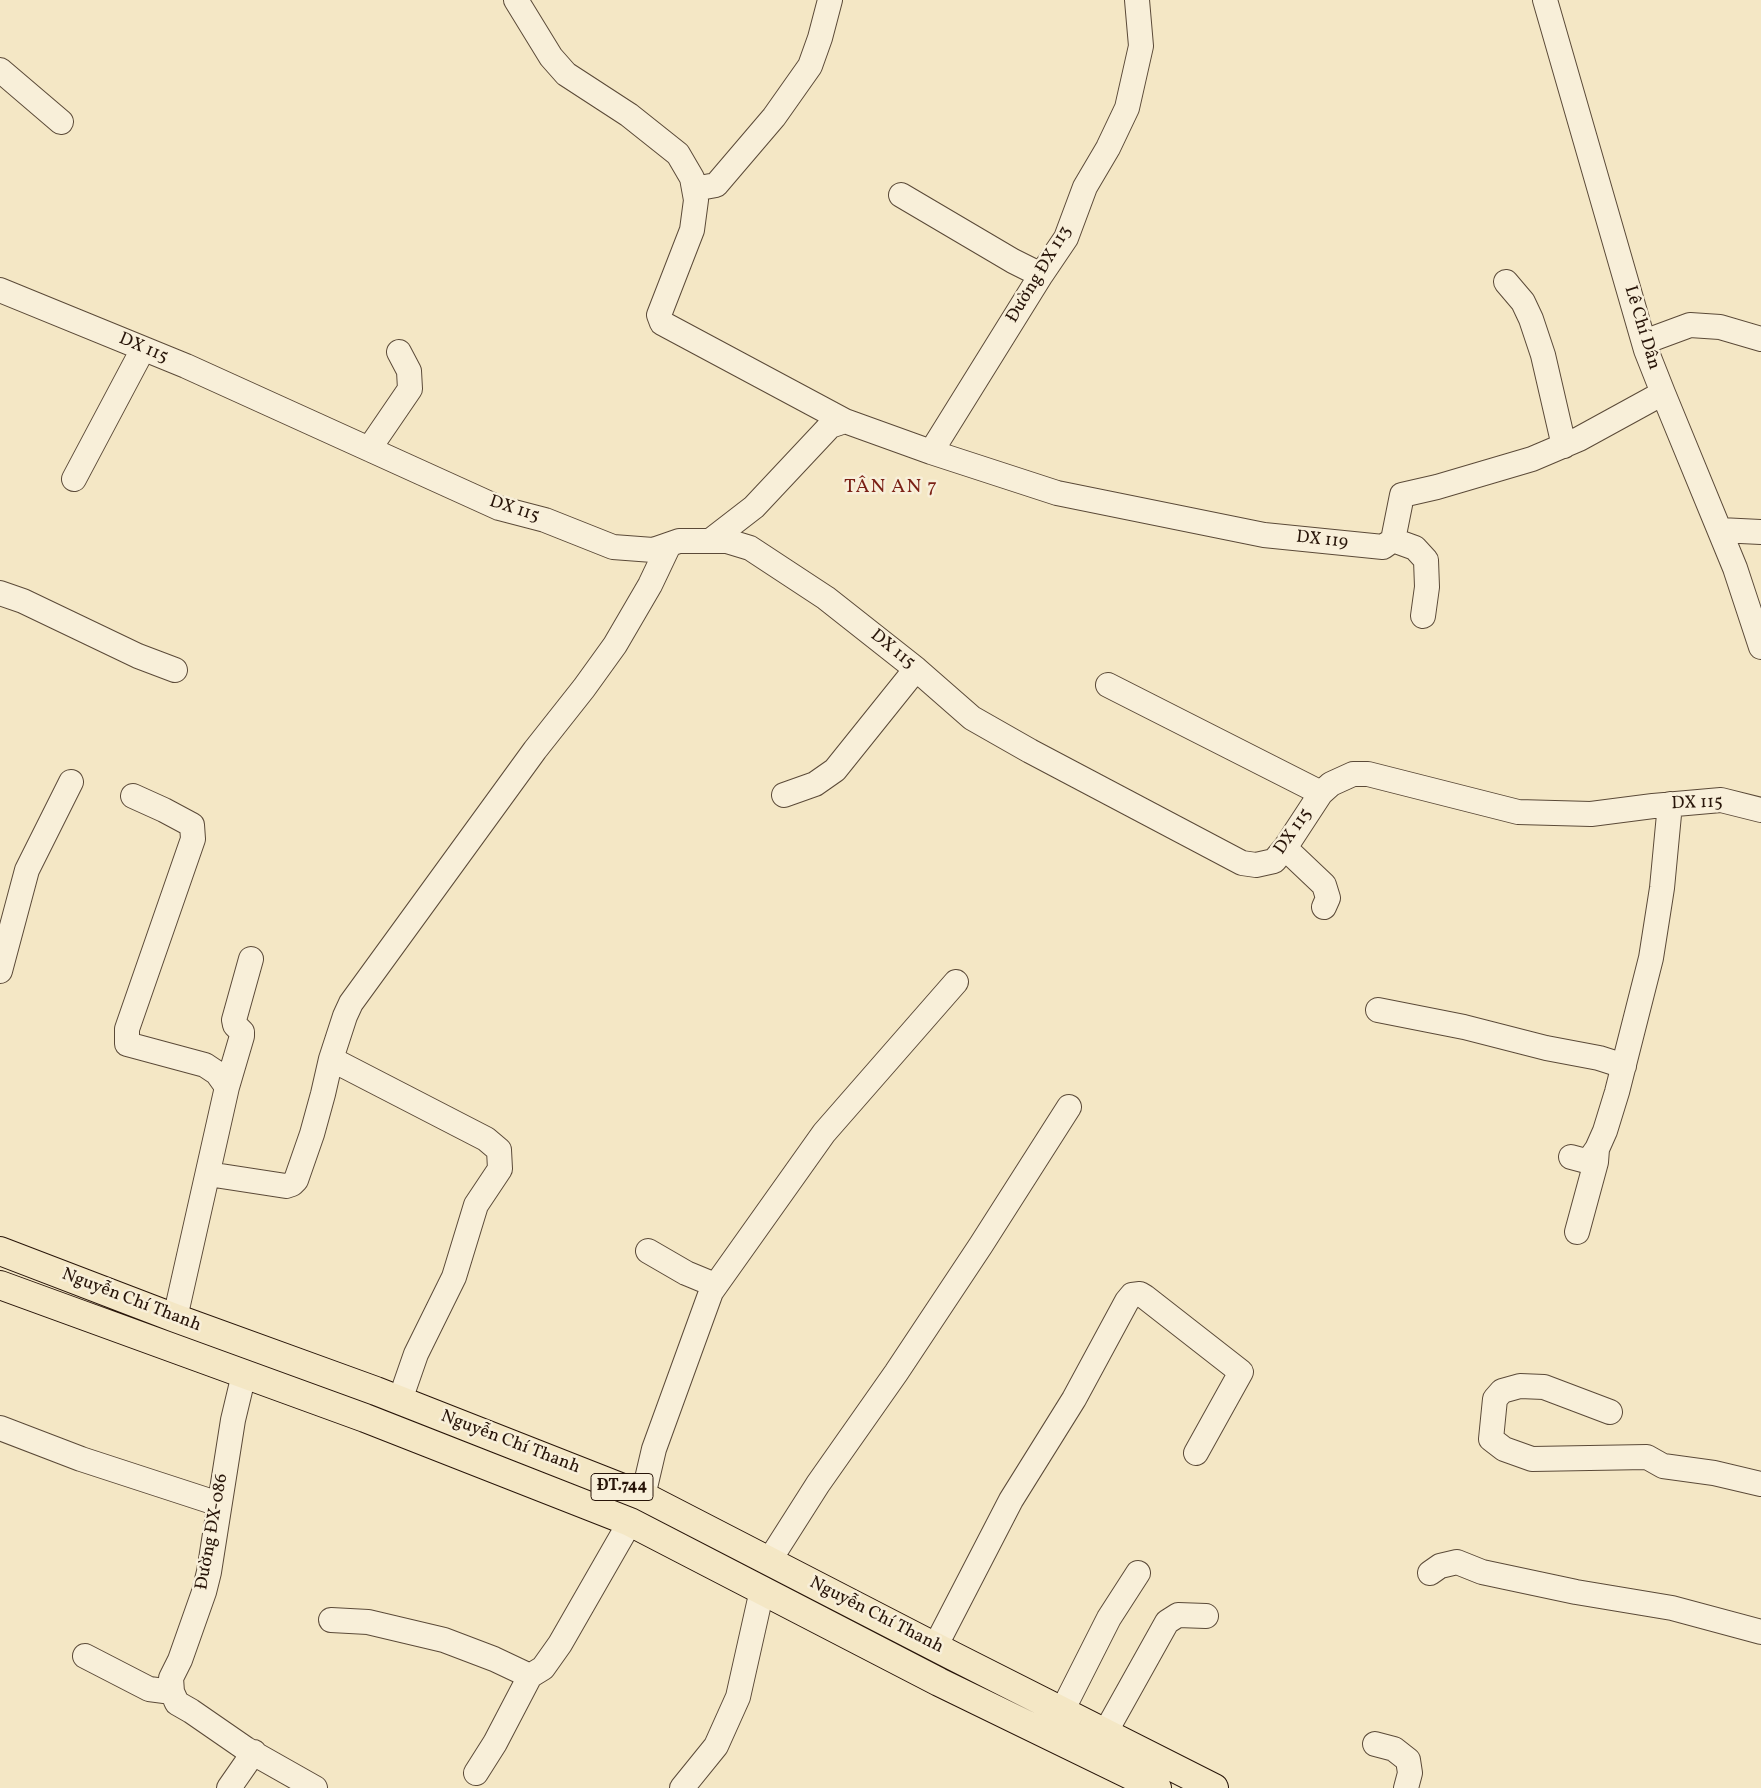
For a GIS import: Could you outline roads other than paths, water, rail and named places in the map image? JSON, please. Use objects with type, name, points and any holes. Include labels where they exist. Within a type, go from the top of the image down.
[{"type":"main road","name":"Nguyễn Chí Thanh","points":[[0,1251],[175,1318],[400,1400],[643,1496],[1214,1788]]},
{"type":"main road","name":"Nguyễn Chí Thanh","points":[[0,1284],[365,1418],[630,1522],[939,1682],[1157,1788]]},
{"type":"main road","points":[[630,1522],[643,1496]]},
{"type":"street","points":[[516,0],[551,57],[566,74],[629,115],[678,154],[692,178],[694,189],[716,185],[774,117],[810,66],[830,0]]},
{"type":"street","name":"Đường ĐX 113","points":[[931,452],[1066,238],[1085,187],[1108,148],[1127,108],[1141,46],[1137,0]]},
{"type":"street","name":"Lê Chí Dân","points":[[1545,0],[1644,342],[1735,568],[1761,647]]},
{"type":"street","points":[[0,70],[61,122]]},
{"type":"street","name":"DX 119","points":[[694,189],[696,200],[692,230],[659,315],[662,323],[845,422],[1057,493],[1264,535],[1383,547],[1393,540]]},
{"type":"street","points":[[901,195],[1013,261],[1041,275]]},
{"type":"street","points":[[1506,282],[1523,302],[1531,320],[1543,355],[1564,446]]},
{"type":"street","name":"DX 115","points":[[0,290],[143,349],[499,508],[544,520],[612,547],[653,550],[679,542],[727,541],[750,548],[826,598],[916,669],[972,718],[1242,864],[1256,866],[1274,861],[1285,848],[1321,793],[1331,784],[1353,774],[1368,774],[1518,812],[1591,814],[1721,800],[1761,810]]},
{"type":"street","points":[[1644,342],[1690,325],[1720,327],[1761,339]]},
{"type":"street","points":[[74,479],[143,349]]},
{"type":"street","points":[[369,449],[410,389],[409,371],[399,352]]},
{"type":"street","points":[[1423,616],[1427,587],[1426,560],[1415,548],[1393,540],[1402,495],[1437,487],[1532,459],[1579,439],[1663,393]]},
{"type":"street","points":[[710,541],[754,507],[830,426],[845,422]]},
{"type":"street","points":[[1720,530],[1761,532]]},
{"type":"street","points":[[208,1174],[286,1186],[296,1180],[324,1094],[331,1059],[345,1016],[360,989],[614,645],[650,585],[669,545]]},
{"type":"street","points":[[0,593],[23,601],[138,656],[175,670]]},
{"type":"street","points":[[784,795],[815,784],[835,770],[916,669]]},
{"type":"street","points":[[1108,685],[1321,793]]},
{"type":"street","points":[[0,971],[27,870],[71,782]]},
{"type":"street","points":[[133,796],[192,825],[193,839],[127,1030],[127,1044],[205,1065],[217,1073],[227,1087]]},
{"type":"street","points":[[1571,1157],[1586,1161],[1590,1159],[1597,1149],[1605,1131],[1624,1066],[1651,958],[1662,888],[1670,804]]},
{"type":"street","points":[[1285,848],[1324,886],[1328,898],[1324,907]]},
{"type":"street","points":[[175,1318],[227,1087],[242,1036],[242,1032],[235,1025],[234,1020],[251,958]]},
{"type":"street","points":[[643,1496],[657,1440],[707,1301],[715,1285],[824,1133],[956,982]]},
{"type":"street","points":[[1378,1010],[1464,1027],[1546,1048],[1600,1058],[1624,1066]]},
{"type":"street","points":[[331,1059],[486,1139],[499,1150],[500,1169],[476,1205],[454,1277],[416,1354],[400,1400]]},
{"type":"street","points":[[769,1561],[818,1484],[896,1373],[981,1245],[1069,1107]]},
{"type":"street","points":[[1577,1232],[1596,1162],[1597,1149]]},
{"type":"street","points":[[648,1252],[686,1273],[715,1285]]},
{"type":"street","points":[[935,1647],[1011,1500],[1074,1399],[1132,1295],[1140,1294],[1146,1297],[1241,1372],[1196,1453]]},
{"type":"street","name":"Đường ĐX-086","points":[[172,1692],[171,1678],[180,1660],[204,1592],[233,1420],[244,1374]]},
{"type":"street","points":[[1610,1412],[1544,1386],[1520,1386],[1502,1391],[1495,1399],[1491,1438],[1504,1449],[1532,1459],[1647,1457],[1664,1466],[1714,1473],[1761,1484]]},
{"type":"street","points":[[0,1428],[81,1459],[219,1504]]},
{"type":"street","points":[[476,1773],[495,1743],[530,1676],[543,1668],[560,1644],[630,1522]]},
{"type":"street","points":[[1430,1573],[1440,1566],[1458,1562],[1482,1572],[1576,1592],[1672,1608],[1761,1632]]},
{"type":"street","points":[[1062,1711],[1109,1618],[1138,1573]]},
{"type":"street","points":[[682,1788],[716,1746],[738,1696],[762,1590]]},
{"type":"street","points":[[1105,1733],[1167,1622],[1178,1616],[1206,1616]]},
{"type":"street","points":[[331,1620],[368,1622],[444,1640],[530,1676]]},
{"type":"street","points":[[85,1656],[149,1689],[172,1692],[176,1703],[192,1711],[246,1749],[315,1788]]},
{"type":"street","points":[[1375,1744],[1394,1749],[1408,1760],[1410,1773],[1406,1788]]},
{"type":"street","points":[[229,1788],[254,1752]]},
{"type":"district","name":"TÂN AN 7","points":[[891,488]]}]
